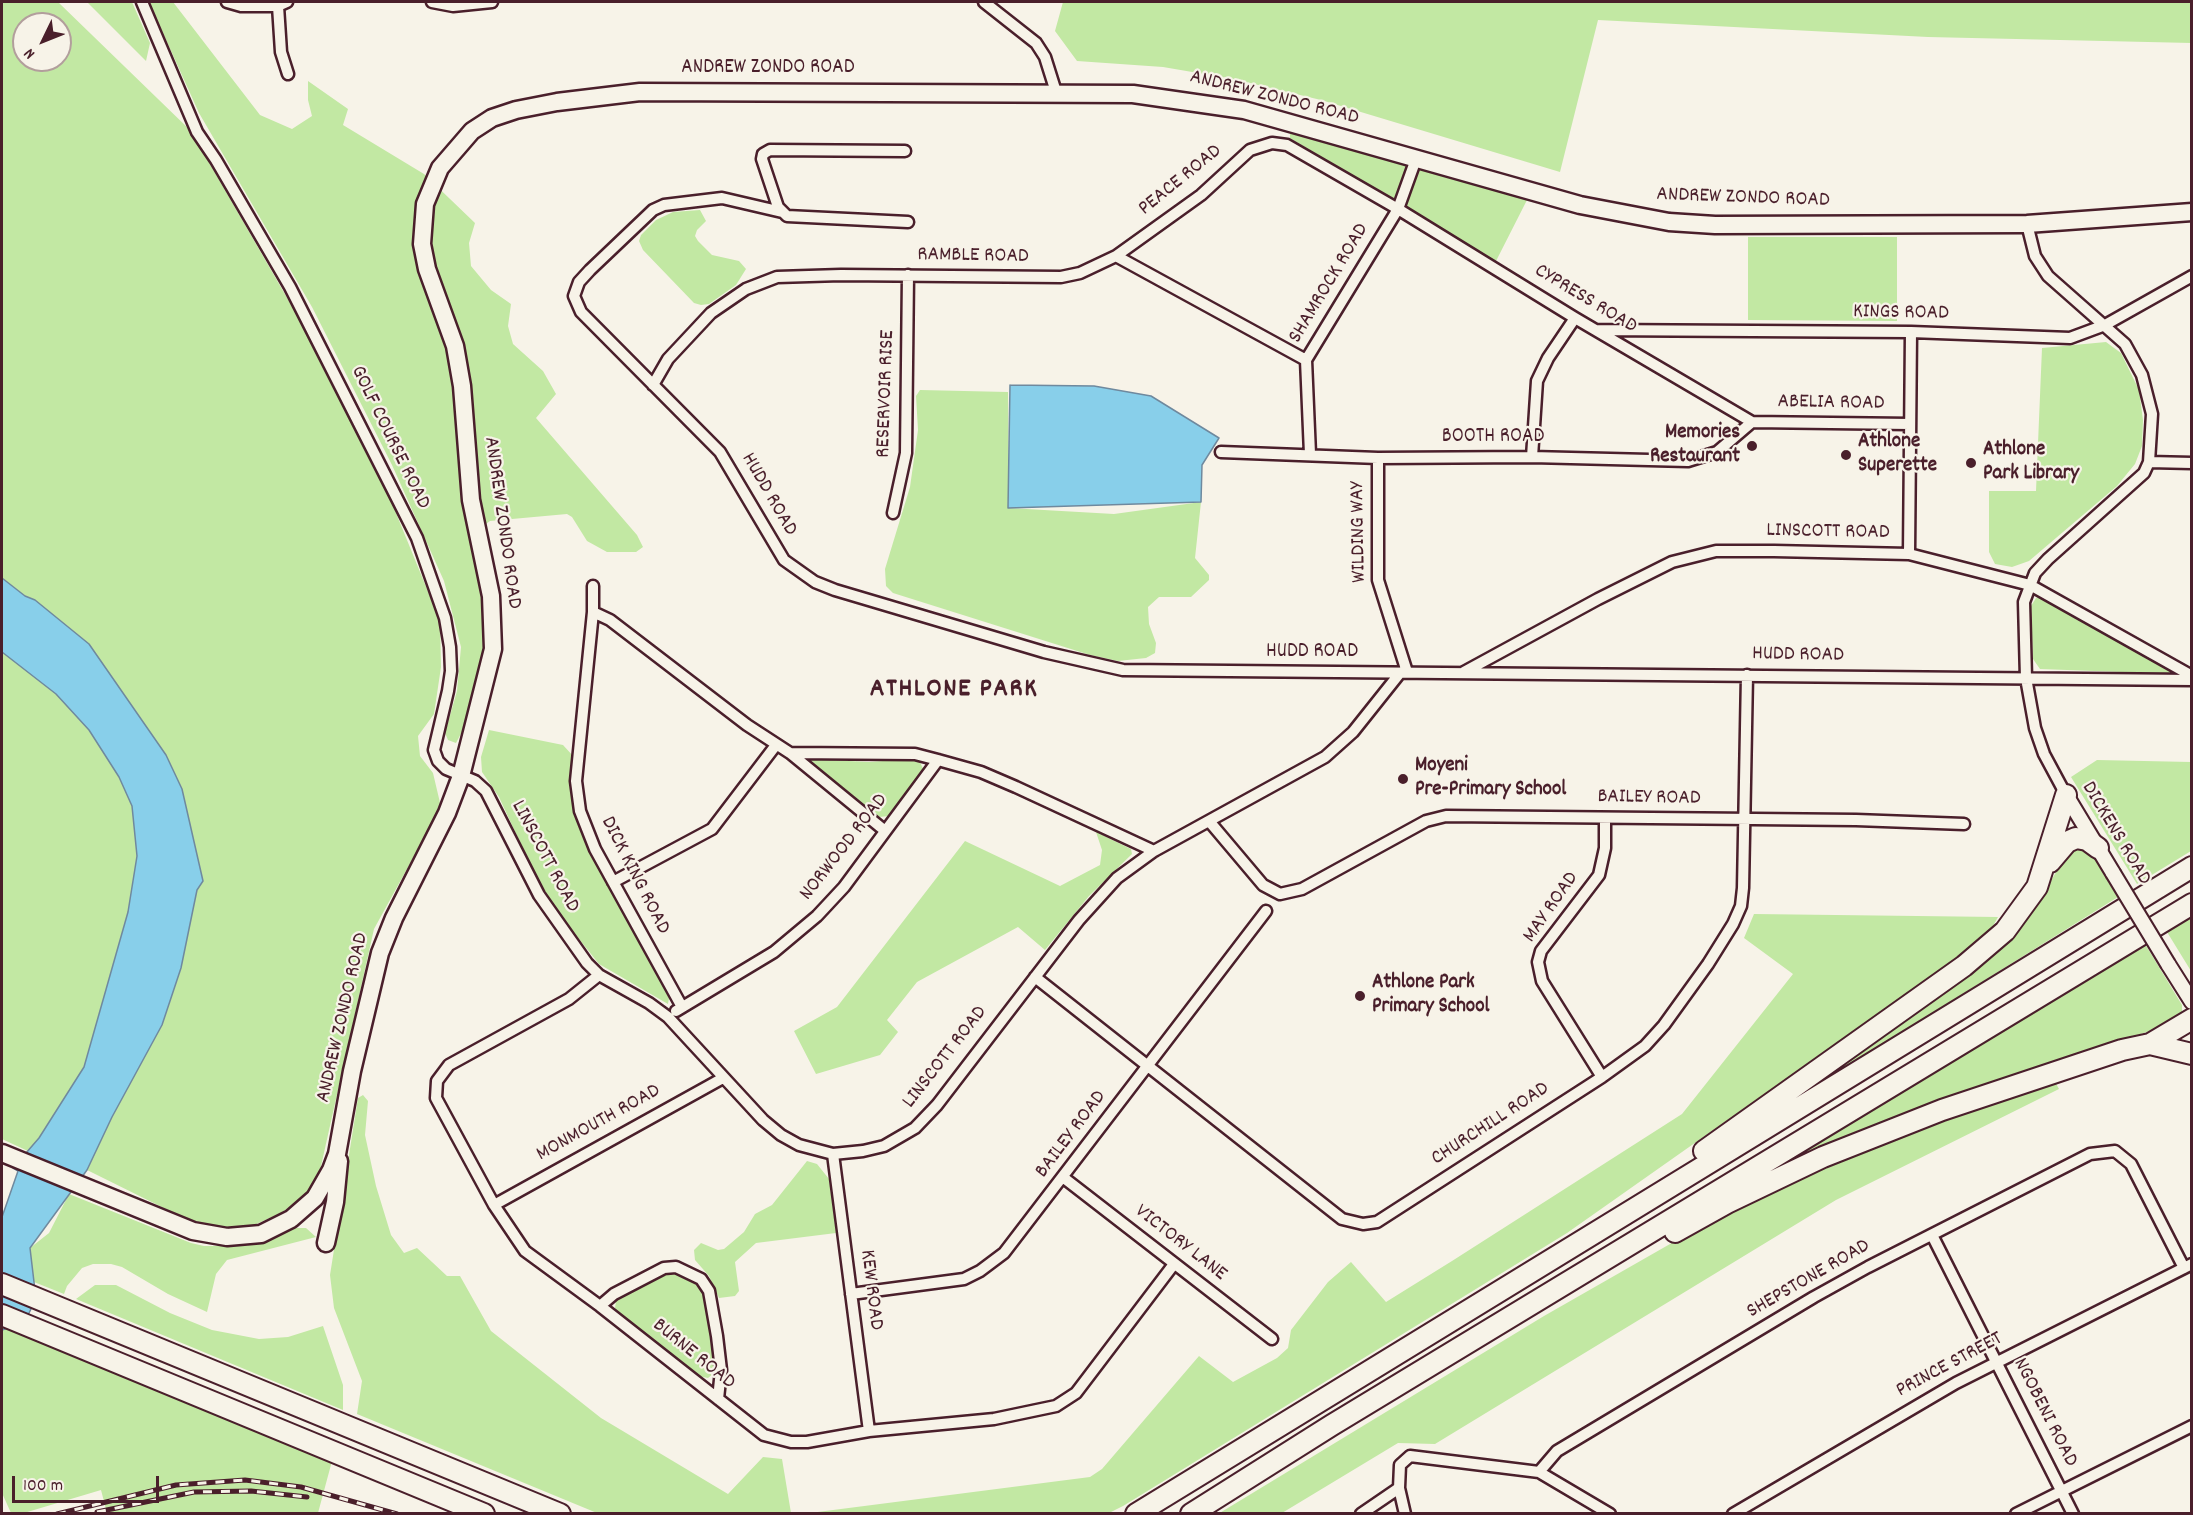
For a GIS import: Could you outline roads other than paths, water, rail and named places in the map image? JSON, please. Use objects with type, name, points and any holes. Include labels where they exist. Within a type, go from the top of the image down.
[{"type":"highway","points":[[1591,1235],[1612,1216],[1981,953],[2005,931],[2026,906],[2045,869],[2066,795]]},
{"type":"highway","points":[[2045,869],[2067,842],[2076,838],[2088,840],[2098,849]]},
{"type":"highway","points":[[1136,1514],[2192,867]]},
{"type":"highway","points":[[1191,1514],[2192,904]]},
{"type":"highway","points":[[1577,1277],[1602,1273],[1727,1203],[1823,1157],[1942,1110],[2122,1050],[2151,1044],[2192,1019]]},
{"type":"highway","points":[[2151,1044],[2192,1054]]},
{"type":"highway","points":[[2,1284],[560,1514]]},
{"type":"highway","points":[[2,1315],[484,1514]]},
{"type":"main road","name":"ANDREW ZONDO ROAD","points":[[2,1153],[193,1231],[227,1237],[261,1233],[286,1222],[304,1209],[324,1184],[337,1154],[352,1071],[380,953],[394,918],[436,840],[461,776],[489,668],[493,626],[491,596],[471,500],[462,386],[454,346],[427,269],[422,244],[424,212],[431,185],[454,148],[486,123],[516,110],[593,96],[640,92],[1132,94],[1203,102],[1297,124],[1580,205],[1669,222],[1715,225],[2027,224],[2192,212]]},
{"type":"main road","points":[[326,1242],[338,1183],[337,1154]]},
{"type":"street","name":"GOLF COURSE ROAD","points":[[142,2],[196,132],[216,160],[284,278],[417,538],[439,596],[450,647],[450,681],[434,750],[446,770],[461,776]]},
{"type":"street","points":[[227,2],[241,6],[282,4],[281,52],[288,74]]},
{"type":"street","points":[[432,2],[453,6],[492,2]]},
{"type":"street","points":[[984,2],[1036,43],[1045,57],[1056,92]]},
{"type":"street","name":"CYPRESS ROAD","points":[[1272,143],[1287,145],[1302,152],[1575,318],[1752,422]]},
{"type":"street","name":"PEACE ROAD","points":[[1116,256],[1193,201],[1250,150],[1272,143]]},
{"type":"street","points":[[905,151],[766,152],[762,159],[782,212],[787,216],[909,222]]},
{"type":"street","points":[[1398,209],[1416,159]]},
{"type":"street","name":"HUDD ROAD","points":[[782,212],[722,198],[663,205],[641,221],[579,282],[574,296],[576,304],[720,452],[784,560],[815,582],[999,639],[1109,668],[1404,673],[2192,678]]},
{"type":"street","name":"SHAMROCK ROAD","points":[[1310,454],[1306,360],[1398,209]]},
{"type":"street","points":[[2027,224],[2034,256],[2042,268],[2125,344],[2142,375],[2152,414],[2149,462],[2134,483],[2048,559],[2035,573],[2030,585]]},
{"type":"street","points":[[1116,256],[1306,360]]},
{"type":"street","name":"RAMBLE ROAD","points":[[654,385],[668,359],[692,330],[728,300],[762,282],[794,275],[1061,277],[1080,273],[1116,256]]},
{"type":"street","name":"RESERVOIR RISE","points":[[893,513],[906,453],[908,275]]},
{"type":"street","name":"KINGS ROAD","points":[[1595,330],[1911,332],[2049,339],[2084,335],[2192,276]]},
{"type":"street","points":[[1532,457],[1537,381],[1548,358],[1575,318]]},
{"type":"street","points":[[1909,554],[1911,332]]},
{"type":"street","name":"BOOTH ROAD","points":[[1221,452],[1378,458],[1532,457],[1688,461],[1717,452],[1752,422]]},
{"type":"street","name":"ABELIA ROAD","points":[[1752,422],[1910,424]]},
{"type":"street","name":"WILDING WAY","points":[[1378,458],[1377,580],[1404,673]]},
{"type":"street","points":[[2149,462],[2192,463]]},
{"type":"street","name":"LINSCOTT ROAD","points":[[1464,672],[1656,569],[1697,554],[1774,550],[1909,554],[2030,585],[2192,678]]},
{"type":"street","name":"DICKENS ROAD","points":[[2030,585],[2024,613],[2026,678],[2039,744],[2098,849],[2192,1002]]},
{"type":"street","name":"DICK KING ROAD","points":[[593,586],[593,612],[577,796],[586,831],[682,1007]]},
{"type":"street","points":[[593,612],[610,620],[776,745],[790,753],[884,830]]},
{"type":"street","name":"LINSCOTT ROAD","points":[[461,776],[475,781],[486,791],[539,895],[560,929],[599,975],[650,1003],[668,1017],[723,1078],[781,1135],[799,1144],[833,1154],[884,1146],[915,1128],[942,1099],[1104,891],[1154,851],[1325,757],[1353,732],[1404,673]]},
{"type":"street","name":"CHURCHILL ROAD","points":[[1035,977],[1342,1219],[1362,1224],[1377,1222],[1602,1077],[1644,1046],[1664,1025],[1733,924],[1741,906],[1743,888],[1747,675]]},
{"type":"street","points":[[613,882],[712,829],[776,745]]},
{"type":"street","points":[[790,753],[915,754],[938,760],[981,772],[1154,851]]},
{"type":"street","name":"NORWOOD ROAD","points":[[668,1017],[774,952],[810,922],[844,887],[938,760]]},
{"type":"street","name":"BAILEY ROAD","points":[[1209,821],[1263,885],[1280,894],[1302,889],[1416,826],[1435,818],[1605,818],[1964,824]]},
{"type":"street","name":"MAY ROAD","points":[[1602,1077],[1542,981],[1538,963],[1540,951],[1599,875],[1605,848],[1605,818]]},
{"type":"street","name":"BAILEY ROAD","points":[[851,1294],[964,1279],[980,1271],[1004,1253],[1064,1178],[1266,911]]},
{"type":"street","name":"BURNE ROAD","points":[[599,975],[570,999],[449,1065],[436,1081],[436,1098],[494,1205],[525,1251],[600,1305],[753,1428],[775,1439],[807,1442],[869,1431],[993,1419],[1040,1411],[1066,1400],[1099,1365],[1174,1264]]},
{"type":"street","name":"MONMOUTH ROAD","points":[[494,1205],[723,1078]]},
{"type":"street","name":"SHEPSTONE ROAD","points":[[1539,1472],[1557,1451],[1814,1297],[2091,1154],[2115,1151],[2131,1164],[2188,1266]]},
{"type":"street","name":"KEW ROAD","points":[[833,1154],[869,1431]]},
{"type":"street","name":"VICTORY LANE","points":[[1064,1178],[1272,1339]]},
{"type":"street","name":"NGOBENI ROAD","points":[[1932,1235],[2073,1514]]},
{"type":"street","name":"PRINCE STREET","points":[[1733,1514],[1872,1430],[1997,1362],[2188,1266]]},
{"type":"street","points":[[600,1305],[614,1294],[664,1268],[676,1267],[701,1279],[709,1291],[717,1336],[721,1370],[718,1399]]},
{"type":"street","points":[[2016,1514],[2192,1426]]},
{"type":"street","points":[[1405,1514],[1399,1488],[1400,1466],[1405,1457],[1410,1456],[1539,1472],[1610,1514]]},
{"type":"street","points":[[1361,1514],[1399,1488]]},
{"type":"water","points":[[1010,385],[1094,386],[1151,396],[1219,438],[1202,465],[1201,502],[1008,508]]},
{"type":"water","points":[[2,578],[25,596],[35,600],[89,644],[166,755],[182,789],[203,881],[197,890],[181,968],[162,1025],[112,1117],[87,1170],[30,1248],[36,1299],[24,1323],[2,1330],[2,1217],[18,1171],[13,1168],[39,1138],[84,1067],[128,912],[137,856],[132,806],[119,777],[89,730],[56,694],[2,652]]},
{"type":"railway","points":[[57,1514],[176,1485],[245,1480],[301,1487],[397,1514]]},
{"type":"railway","points":[[97,1512],[194,1492],[251,1491],[307,1497]]},
{"type":"place","name":"Memories Restaurant","points":[[1752,446]]},
{"type":"place","name":"Athlone Superette","points":[[1846,455]]},
{"type":"place","name":"Athlone Park Library","points":[[1971,463]]},
{"type":"place","name":"Moyeni Pre-Primary School","points":[[1403,779]]},
{"type":"place","name":"Athlone Park Primary School","points":[[1360,996]]},
{"type":"district","name":"ATHLONE PARK","points":[[954,691]]}]
